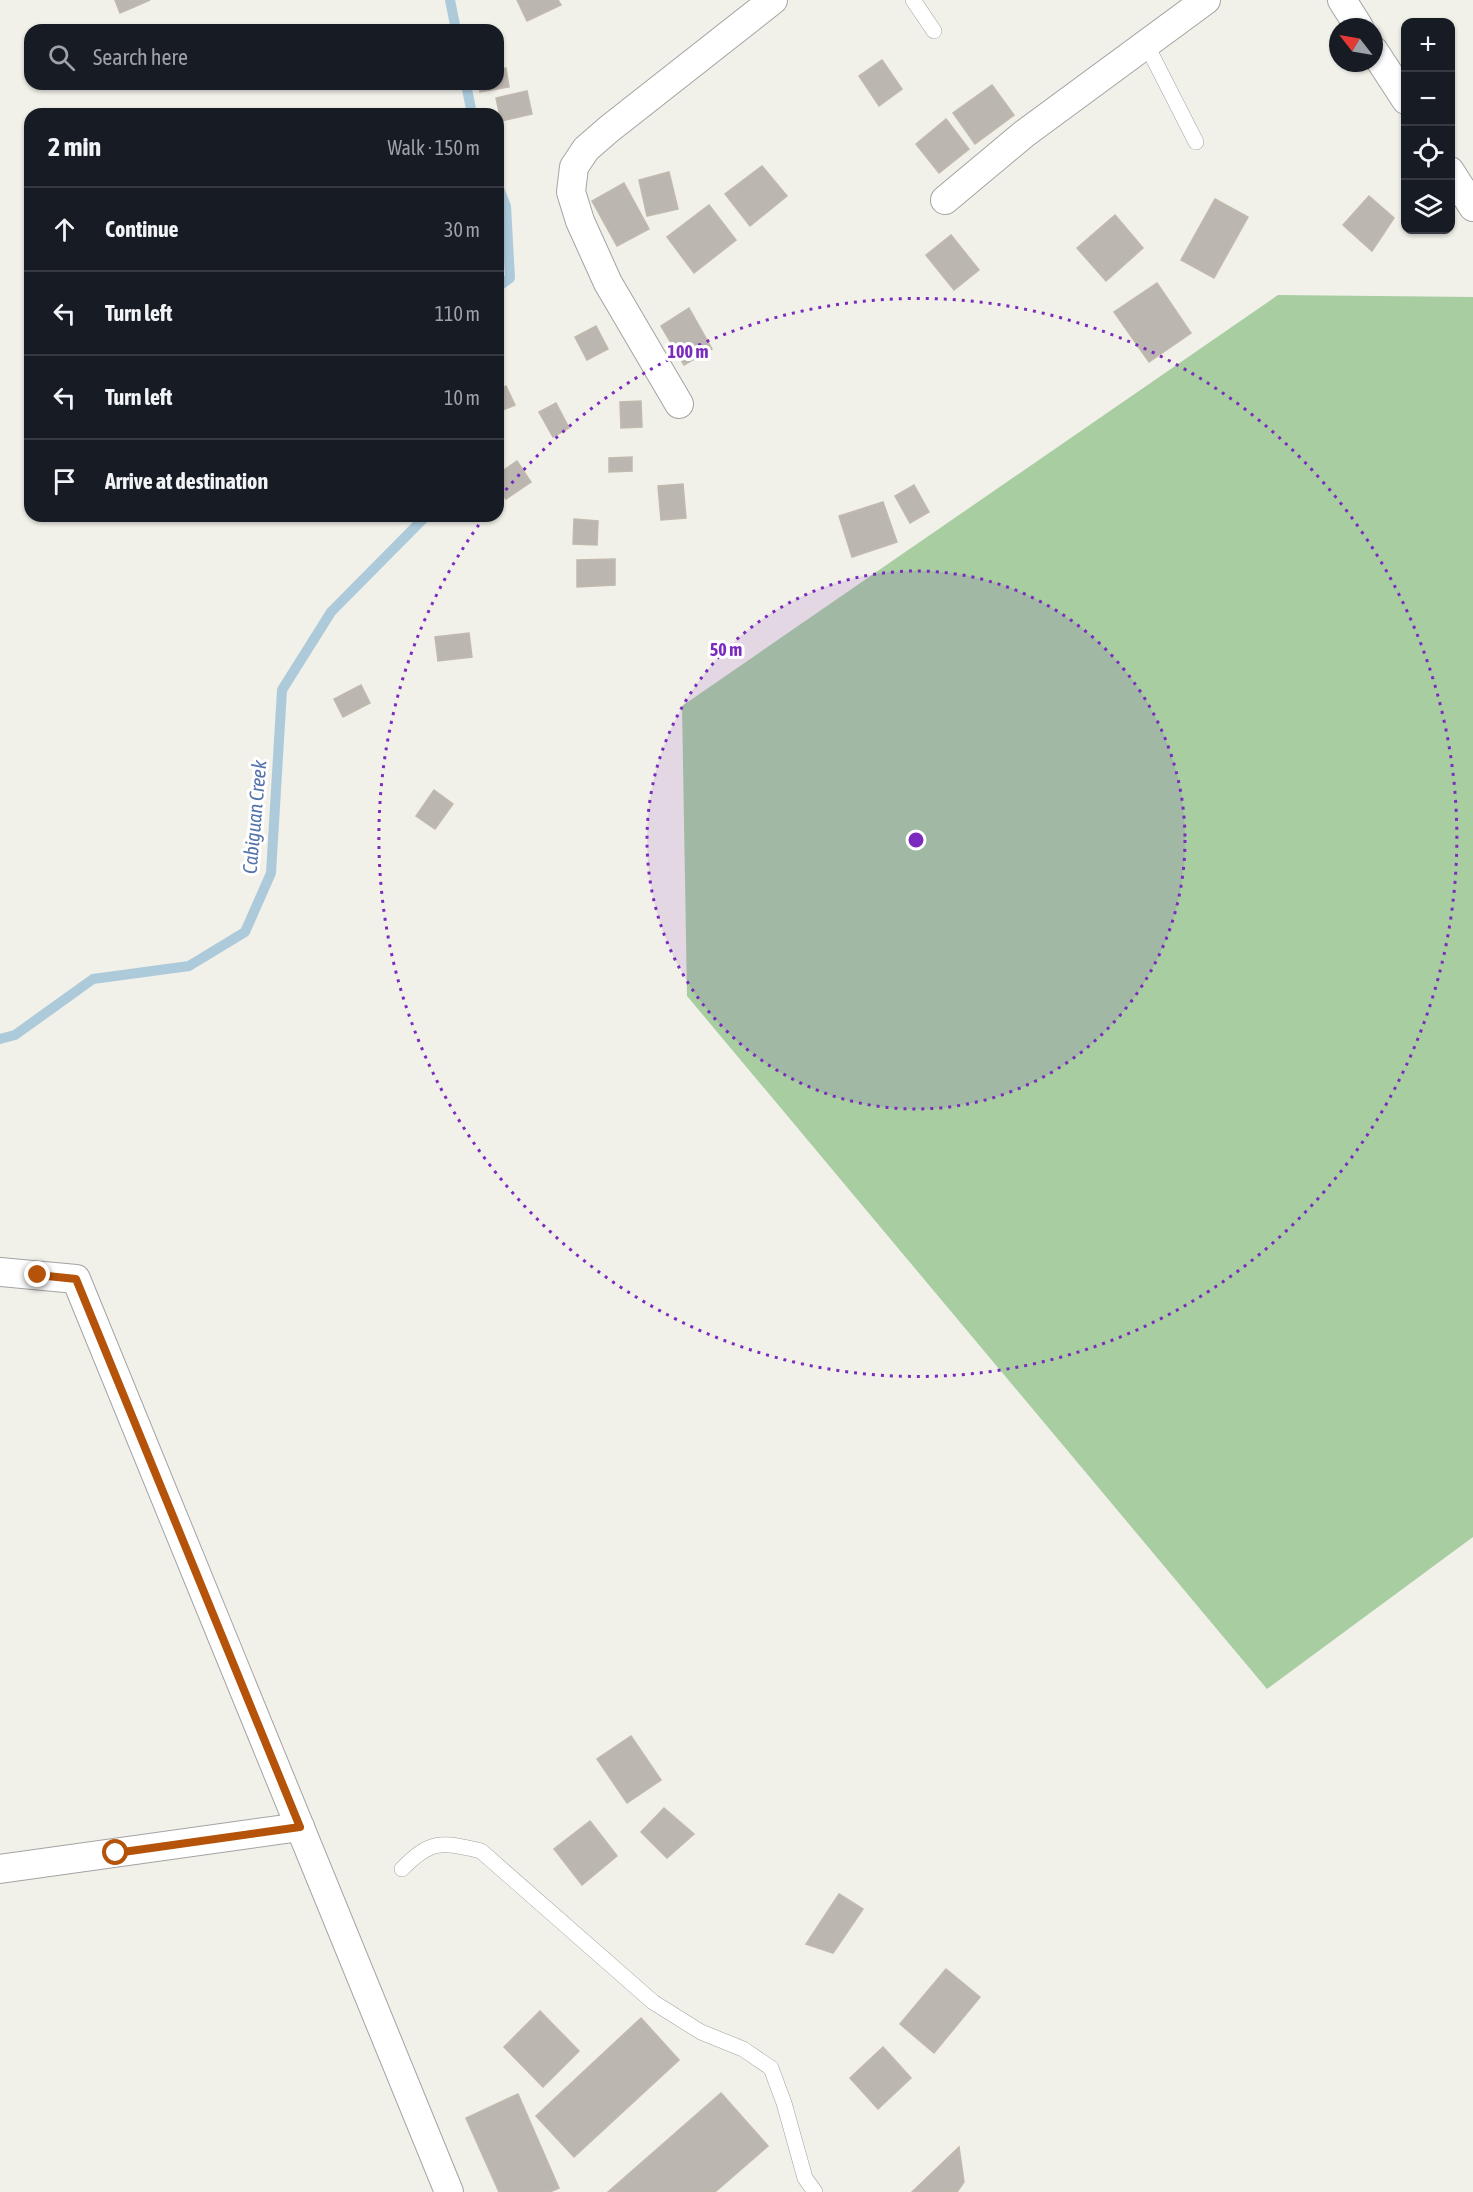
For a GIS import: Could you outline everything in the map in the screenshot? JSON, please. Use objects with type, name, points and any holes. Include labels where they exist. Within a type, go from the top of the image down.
[{"type":"street","points":[[679,404],[608,284],[580,221],[571,192],[574,167],[586,149],[609,129],[773,0]]},
{"type":"street","points":[[945,200],[1024,134],[1145,42],[1206,0]]},
{"type":"street","points":[[1341,0],[1353,18]]},
{"type":"street","points":[[1383,65],[1401,92]]},
{"type":"street","points":[[1455,179],[1473,207]]},
{"type":"street","points":[[0,1272],[76,1279],[449,2192]]},
{"type":"street","points":[[0,1869],[300,1827]]},
{"type":"lane","points":[[913,0],[934,31]]},
{"type":"lane","points":[[1145,42],[1196,142]]},
{"type":"lane","points":[[402,1869],[420,1850],[447,1843],[481,1851],[653,2002],[701,2032],[743,2049],[771,2068],[784,2103],[805,2178],[814,2192]]},
{"type":"green space","points":[[1278,295],[1473,297],[1473,1537],[1267,1689],[687,996],[682,706]]},
{"type":"building","points":[[115,0],[150,0],[120,13]]},
{"type":"building","points":[[517,0],[558,0],[561,5],[527,21]]},
{"type":"building","points":[[882,60],[902,89],[879,106],[859,76]]},
{"type":"building","points":[[504,68],[506,68],[509,87],[504,88]]},
{"type":"building","points":[[992,85],[1014,115],[975,144],[953,113]]},
{"type":"building","points":[[527,91],[532,114],[504,120],[504,108],[498,108],[496,98]]},
{"type":"building","points":[[946,119],[969,149],[939,173],[916,144]]},
{"type":"building","points":[[762,166],[787,196],[750,226],[725,194]]},
{"type":"building","points":[[669,172],[678,209],[647,216],[639,180]]},
{"type":"building","points":[[624,183],[649,229],[617,246],[592,201]]},
{"type":"building","points":[[1369,196],[1394,218],[1372,251],[1343,225]]},
{"type":"building","points":[[1215,199],[1248,217],[1214,278],[1181,260]]},
{"type":"building","points":[[709,205],[736,240],[694,273],[667,237]]},
{"type":"building","points":[[1115,215],[1143,248],[1106,281],[1077,248]]},
{"type":"building","points":[[951,235],[979,270],[954,290],[926,255]]},
{"type":"building","points":[[1157,283],[1191,333],[1149,362],[1114,312]]},
{"type":"building","points":[[689,308],[712,349],[684,365],[661,326]]},
{"type":"building","points":[[596,326],[608,349],[587,360],[575,337]]},
{"type":"building","points":[[506,386],[515,405],[504,410],[504,387]]},
{"type":"building","points":[[641,401],[642,427],[621,428],[620,402]]},
{"type":"building","points":[[556,403],[569,428],[553,437],[539,412]]},
{"type":"building","points":[[632,457],[632,471],[609,472],[609,458]]},
{"type":"building","points":[[517,461],[531,482],[506,499],[504,496],[504,470]]},
{"type":"building","points":[[683,484],[686,518],[661,520],[658,486]]},
{"type":"building","points":[[914,485],[929,512],[910,523],[895,496]]},
{"type":"building","points":[[883,502],[897,542],[852,557],[839,516]]},
{"type":"building","points":[[574,519],[598,521],[597,545],[573,544]]},
{"type":"building","points":[[615,559],[615,585],[577,587],[577,560]]},
{"type":"building","points":[[469,633],[472,657],[438,661],[435,637]]},
{"type":"building","points":[[361,685],[370,703],[343,717],[334,699]]},
{"type":"building","points":[[434,790],[453,804],[435,829],[416,816]]},
{"type":"building","points":[[631,1736],[661,1780],[627,1803],[597,1759]]},
{"type":"building","points":[[664,1808],[694,1834],[667,1858],[641,1832]]},
{"type":"building","points":[[590,1821],[617,1856],[582,1885],[554,1849]]},
{"type":"building","points":[[839,1894],[863,1909],[833,1953],[806,1944]]},
{"type":"building","points":[[946,1969],[980,1997],[934,2053],[900,2024]]},
{"type":"building","points":[[540,2011],[579,2051],[543,2087],[504,2047]]},
{"type":"building","points":[[641,2018],[679,2060],[574,2157],[536,2116]]},
{"type":"building","points":[[883,2047],[911,2078],[878,2109],[850,2078]]},
{"type":"building","points":[[721,2093],[768,2146],[715,2192],[608,2192]]},
{"type":"building","points":[[518,2094],[559,2188],[550,2192],[499,2192],[466,2118]]},
{"type":"building","points":[[959,2147],[964,2182],[957,2192],[912,2192]]},
{"type":"waterway","points":[[450,0],[455,24]]},
{"type":"waterway","points":[[467,90],[471,108]]},
{"type":"waterway","points":[[504,201],[510,278],[504,282]]},
{"type":"waterway","name":"Cabiguan Creek","points":[[0,1039],[15,1035],[93,979],[189,966],[245,932],[271,873],[282,690],[331,612],[420,522]]},
{"type":"route","points":[[38,1275],[76,1279],[300,1827],[116,1853]]}]
